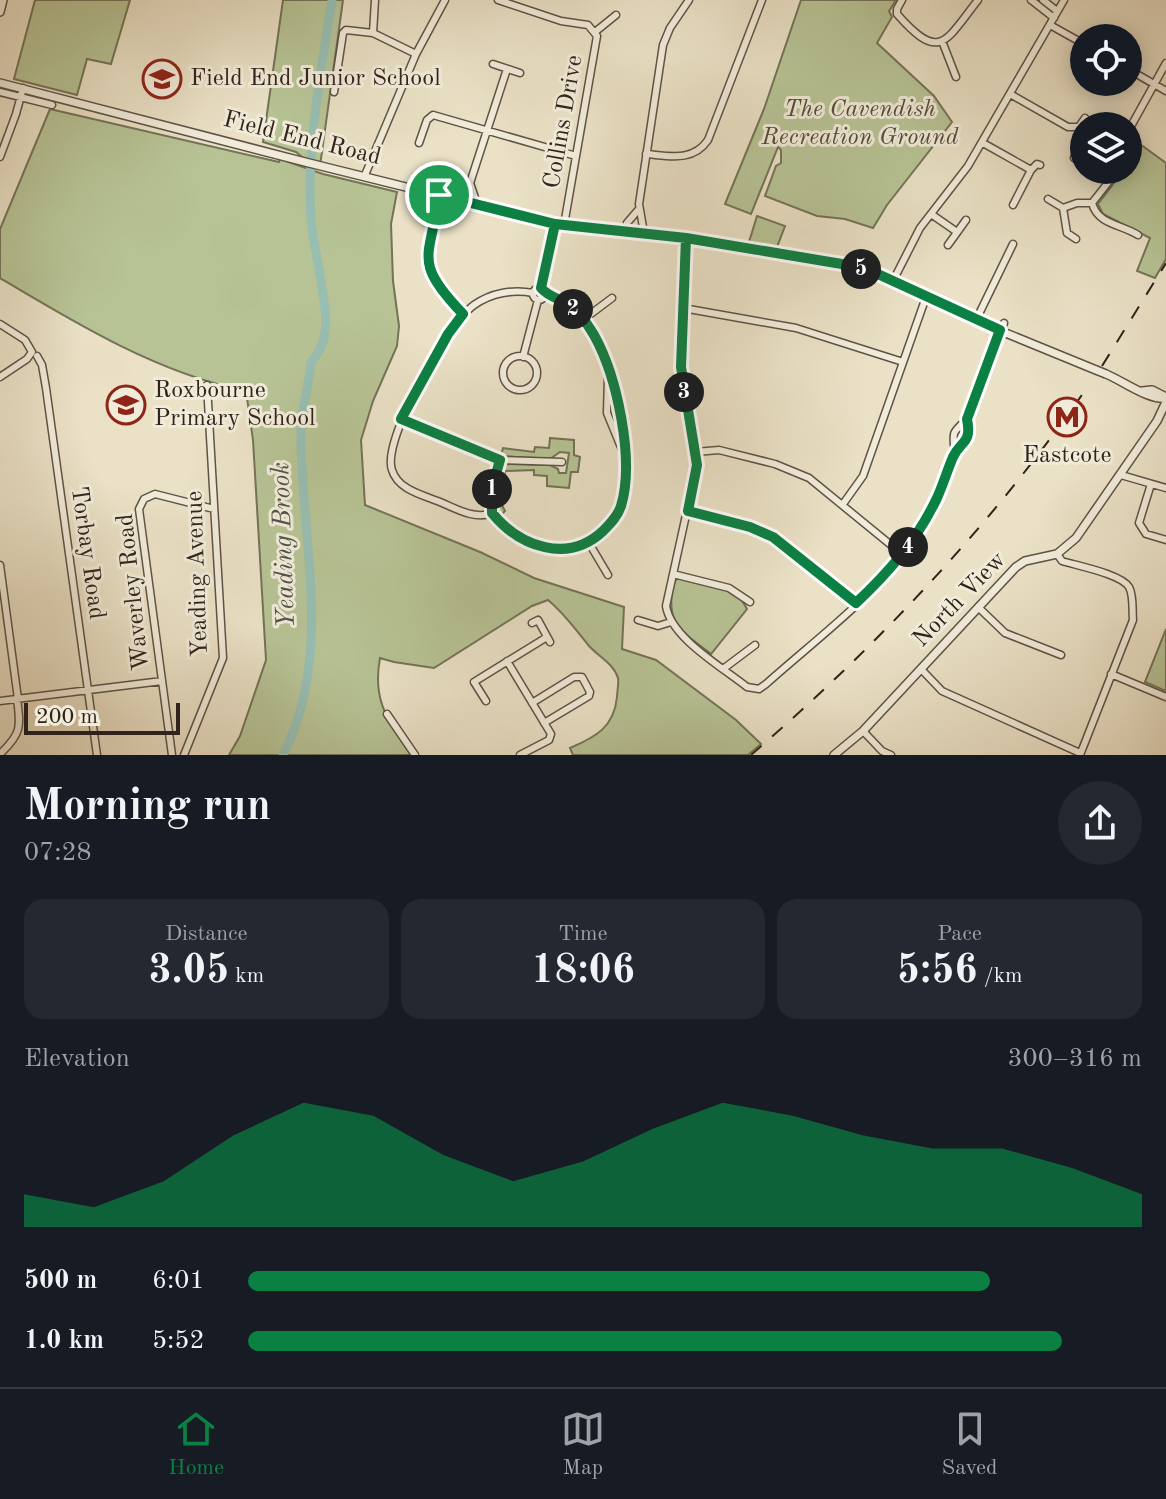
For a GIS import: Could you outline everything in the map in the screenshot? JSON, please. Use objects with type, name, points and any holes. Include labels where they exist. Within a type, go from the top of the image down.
[{"type":"street","points":[[0,12],[3,0]]},
{"type":"street","points":[[373,33],[375,0]]},
{"type":"street","points":[[365,175],[416,54],[445,0]]},
{"type":"street","name":"Collins Drive","points":[[498,0],[512,2],[561,21],[588,25],[595,32],[597,41],[576,156],[543,291]]},
{"type":"street","points":[[644,233],[639,209],[663,45],[670,28],[689,0]]},
{"type":"street","points":[[646,154],[692,155],[702,148],[708,140],[762,0]]},
{"type":"street","points":[[902,0],[897,14],[920,38],[933,42],[942,41],[978,0]]},
{"type":"street","points":[[1031,0],[1055,14]]},
{"type":"street","points":[[1043,0],[1055,14]]},
{"type":"street","points":[[893,281],[910,244],[983,143],[1064,0]]},
{"type":"street","points":[[595,32],[616,15]]},
{"type":"street","points":[[1050,25],[1070,36]]},
{"type":"street","points":[[334,92],[346,30],[373,33],[416,54]]},
{"type":"street","points":[[942,41],[956,77]]},
{"type":"street","points":[[1139,112],[1166,63]]},
{"type":"street","points":[[493,64],[520,73]]},
{"type":"street","points":[[452,198],[470,183],[507,69]]},
{"type":"street","points":[[1142,77],[1166,91]]},
{"type":"street","name":"Field End Road","points":[[0,83],[22,93],[559,224],[686,238],[842,264],[893,281],[1142,391],[1152,390],[1166,399]]},
{"type":"street","points":[[0,92],[22,93],[52,105]]},
{"type":"street","points":[[0,157],[22,93]]},
{"type":"street","points":[[1010,94],[1070,127]]},
{"type":"street","points":[[419,143],[427,120],[433,115],[576,156]]},
{"type":"street","points":[[983,143],[1031,170]]},
{"type":"street","points":[[1013,205],[1031,170],[1035,165],[1040,165]]},
{"type":"street","points":[[470,183],[477,204]]},
{"type":"street","points":[[1092,203],[1108,184]]},
{"type":"street","points":[[439,195],[427,258],[435,281],[463,314]]},
{"type":"street","points":[[1048,199],[1063,208],[1067,233],[1076,239]]},
{"type":"street","points":[[1063,208],[1077,203],[1092,203]]},
{"type":"street","points":[[1092,203],[1094,211],[1102,219],[1138,235]]},
{"type":"street","points":[[627,223],[639,209]]},
{"type":"street","points":[[931,214],[957,232]]},
{"type":"street","points":[[948,245],[966,220]]},
{"type":"street","points":[[686,238],[681,367],[695,452],[696,478],[666,606],[676,631],[747,687],[759,689],[888,573],[928,515],[955,454],[967,441],[970,431],[967,419]]},
{"type":"street","points":[[980,312],[1013,244]]},
{"type":"street","points":[[500,460],[492,488],[492,513],[510,530],[543,547],[556,550],[589,543],[608,526],[621,507],[625,455],[622,425],[606,364],[594,334],[568,304],[543,291],[535,289],[533,293]]},
{"type":"street","points":[[492,513],[481,516],[466,513],[401,485],[391,468],[391,449],[401,419],[448,334],[463,314],[497,294],[512,291],[533,293]]},
{"type":"street","points":[[538,300],[543,299],[543,291]]},
{"type":"street","points":[[533,293],[534,299],[538,300]]},
{"type":"street","points":[[843,504],[863,476],[926,297]]},
{"type":"street","points":[[584,319],[612,298]]},
{"type":"street","points":[[523,357],[538,300]]},
{"type":"street","points":[[683,308],[796,328],[903,362]]},
{"type":"street","points":[[0,324],[25,340],[34,354],[0,377]]},
{"type":"street","points":[[955,454],[953,438],[958,427],[967,419],[1002,327]]},
{"type":"street","name":"Torbay Road","points":[[34,354],[42,365],[46,388],[97,755]]},
{"type":"street","points":[[523,357],[533,363],[536,377],[530,387],[517,390],[505,381],[503,370],[513,358],[523,357]]},
{"type":"street","points":[[606,364],[607,413],[625,455]]},
{"type":"street","name":"Yeading Avenue","points":[[185,754],[223,658],[207,385]]},
{"type":"street","name":"North View","points":[[834,755],[863,731],[1016,567],[1034,558],[1057,554],[1076,538],[1162,413],[1166,399]]},
{"type":"street","points":[[401,419],[500,460],[562,462]]},
{"type":"street","points":[[695,452],[719,450],[809,478],[902,554]]},
{"type":"street","points":[[1121,475],[1166,488]]},
{"type":"street","points":[[1151,484],[1139,523],[1146,534],[1166,540]]},
{"type":"street","name":"Waverley Road","points":[[172,752],[139,509],[144,499],[155,494],[214,509]]},
{"type":"street","points":[[688,511],[750,527],[773,537],[856,603]]},
{"type":"street","points":[[589,543],[608,575]]},
{"type":"street","points":[[921,669],[942,691],[1080,754],[1133,620],[1129,587],[1119,578],[1062,561],[1057,554]]},
{"type":"street","points":[[0,565],[20,725],[18,733],[0,754]]},
{"type":"street","points":[[673,574],[729,588],[750,602]]},
{"type":"street","points":[[978,607],[1005,633],[1061,655]]},
{"type":"street","points":[[474,682],[549,639],[538,620],[532,623]]},
{"type":"street","points":[[638,620],[658,626],[671,622]]},
{"type":"street","points":[[723,669],[755,645]]},
{"type":"street","points":[[507,661],[551,738],[520,755]]},
{"type":"street","points":[[467,673],[486,701]]},
{"type":"street","points":[[1111,674],[1166,697]]},
{"type":"street","points":[[532,703],[574,677],[582,677],[589,696],[544,723]]},
{"type":"street","points":[[0,701],[162,681]]},
{"type":"street","points":[[387,714],[415,755]]},
{"type":"street","points":[[863,731],[882,751],[891,755]]},
{"type":"street","points":[[172,752],[185,754]]},
{"type":"green space","points":[[35,0],[130,0],[111,64],[87,59],[77,95],[14,79]]},
{"type":"green space","points":[[283,0],[343,0],[320,166],[309,163],[296,152],[263,142]]},
{"type":"green space","name":"The Cavendish Recreation Ground","points":[[801,0],[896,0],[889,11],[892,17],[877,43],[934,96],[952,122],[887,205],[873,228],[845,219],[817,216],[765,196],[776,166],[781,163],[778,147],[751,214],[725,204],[764,109]]},
{"type":"green space","points":[[50,109],[279,162],[280,159],[323,174],[397,192],[391,224],[393,281],[399,326],[397,346],[373,401],[361,440],[365,505],[480,552],[534,578],[624,607],[622,649],[656,660],[736,720],[761,744],[748,755],[573,755],[570,748],[596,735],[608,723],[615,707],[618,678],[609,664],[548,600],[532,606],[434,668],[380,658],[380,698],[389,720],[411,755],[229,755],[240,736],[266,660],[253,440],[246,391],[181,372],[119,345],[0,278],[0,229]]},
{"type":"green space","points":[[1142,146],[1166,163],[1166,259],[1155,278],[1137,271],[1150,238],[1103,214],[1098,204],[1113,184],[1142,184]]},
{"type":"green space","points":[[757,216],[785,226],[777,247],[749,242]]},
{"type":"green space","points":[[550,438],[574,440],[574,455],[580,457],[578,472],[571,472],[569,488],[547,486],[547,476],[534,475],[534,470],[505,471],[501,503],[505,511],[500,516],[495,496],[503,464],[550,465],[559,473],[566,473],[569,453],[560,452],[550,459],[501,456],[503,448],[534,452],[535,447],[549,448]]},
{"type":"green space","points":[[678,578],[727,590],[747,609],[711,654],[683,632],[673,617],[671,596]]},
{"type":"green space","points":[[1166,629],[1166,691],[1145,682]]},
{"type":"waterway","name":"Yeading Brook","points":[[283,755],[298,717],[307,678],[311,638],[301,434],[311,362],[322,344],[326,323],[310,192],[316,109],[332,0]]},
{"type":"railway","points":[[1102,366],[1166,263]]},
{"type":"railway","points":[[751,755],[842,672],[929,584],[1009,491],[1084,392]]},
{"type":"place","name":"Field End Junior School","points":[[162,79]]},
{"type":"place","name":"Roxbourne Primary School","points":[[126,405]]},
{"type":"place","name":"Eastcote","points":[[1067,417]]},
{"type":"route","points":[[439,195],[427,258],[435,281],[463,314],[448,334],[401,419],[500,460],[491,501],[492,513],[500,523],[531,543],[556,550],[589,543],[608,526],[621,507],[624,439],[613,382],[594,334],[582,317],[568,304],[545,294],[541,288],[555,224],[564,225],[686,238],[681,367],[697,465],[688,511],[750,527],[773,537],[856,603],[888,573],[911,544],[937,497],[955,454],[967,441],[970,431],[967,419],[1000,330],[880,275],[842,264],[686,238],[626,231],[564,225],[439,195]]}]
